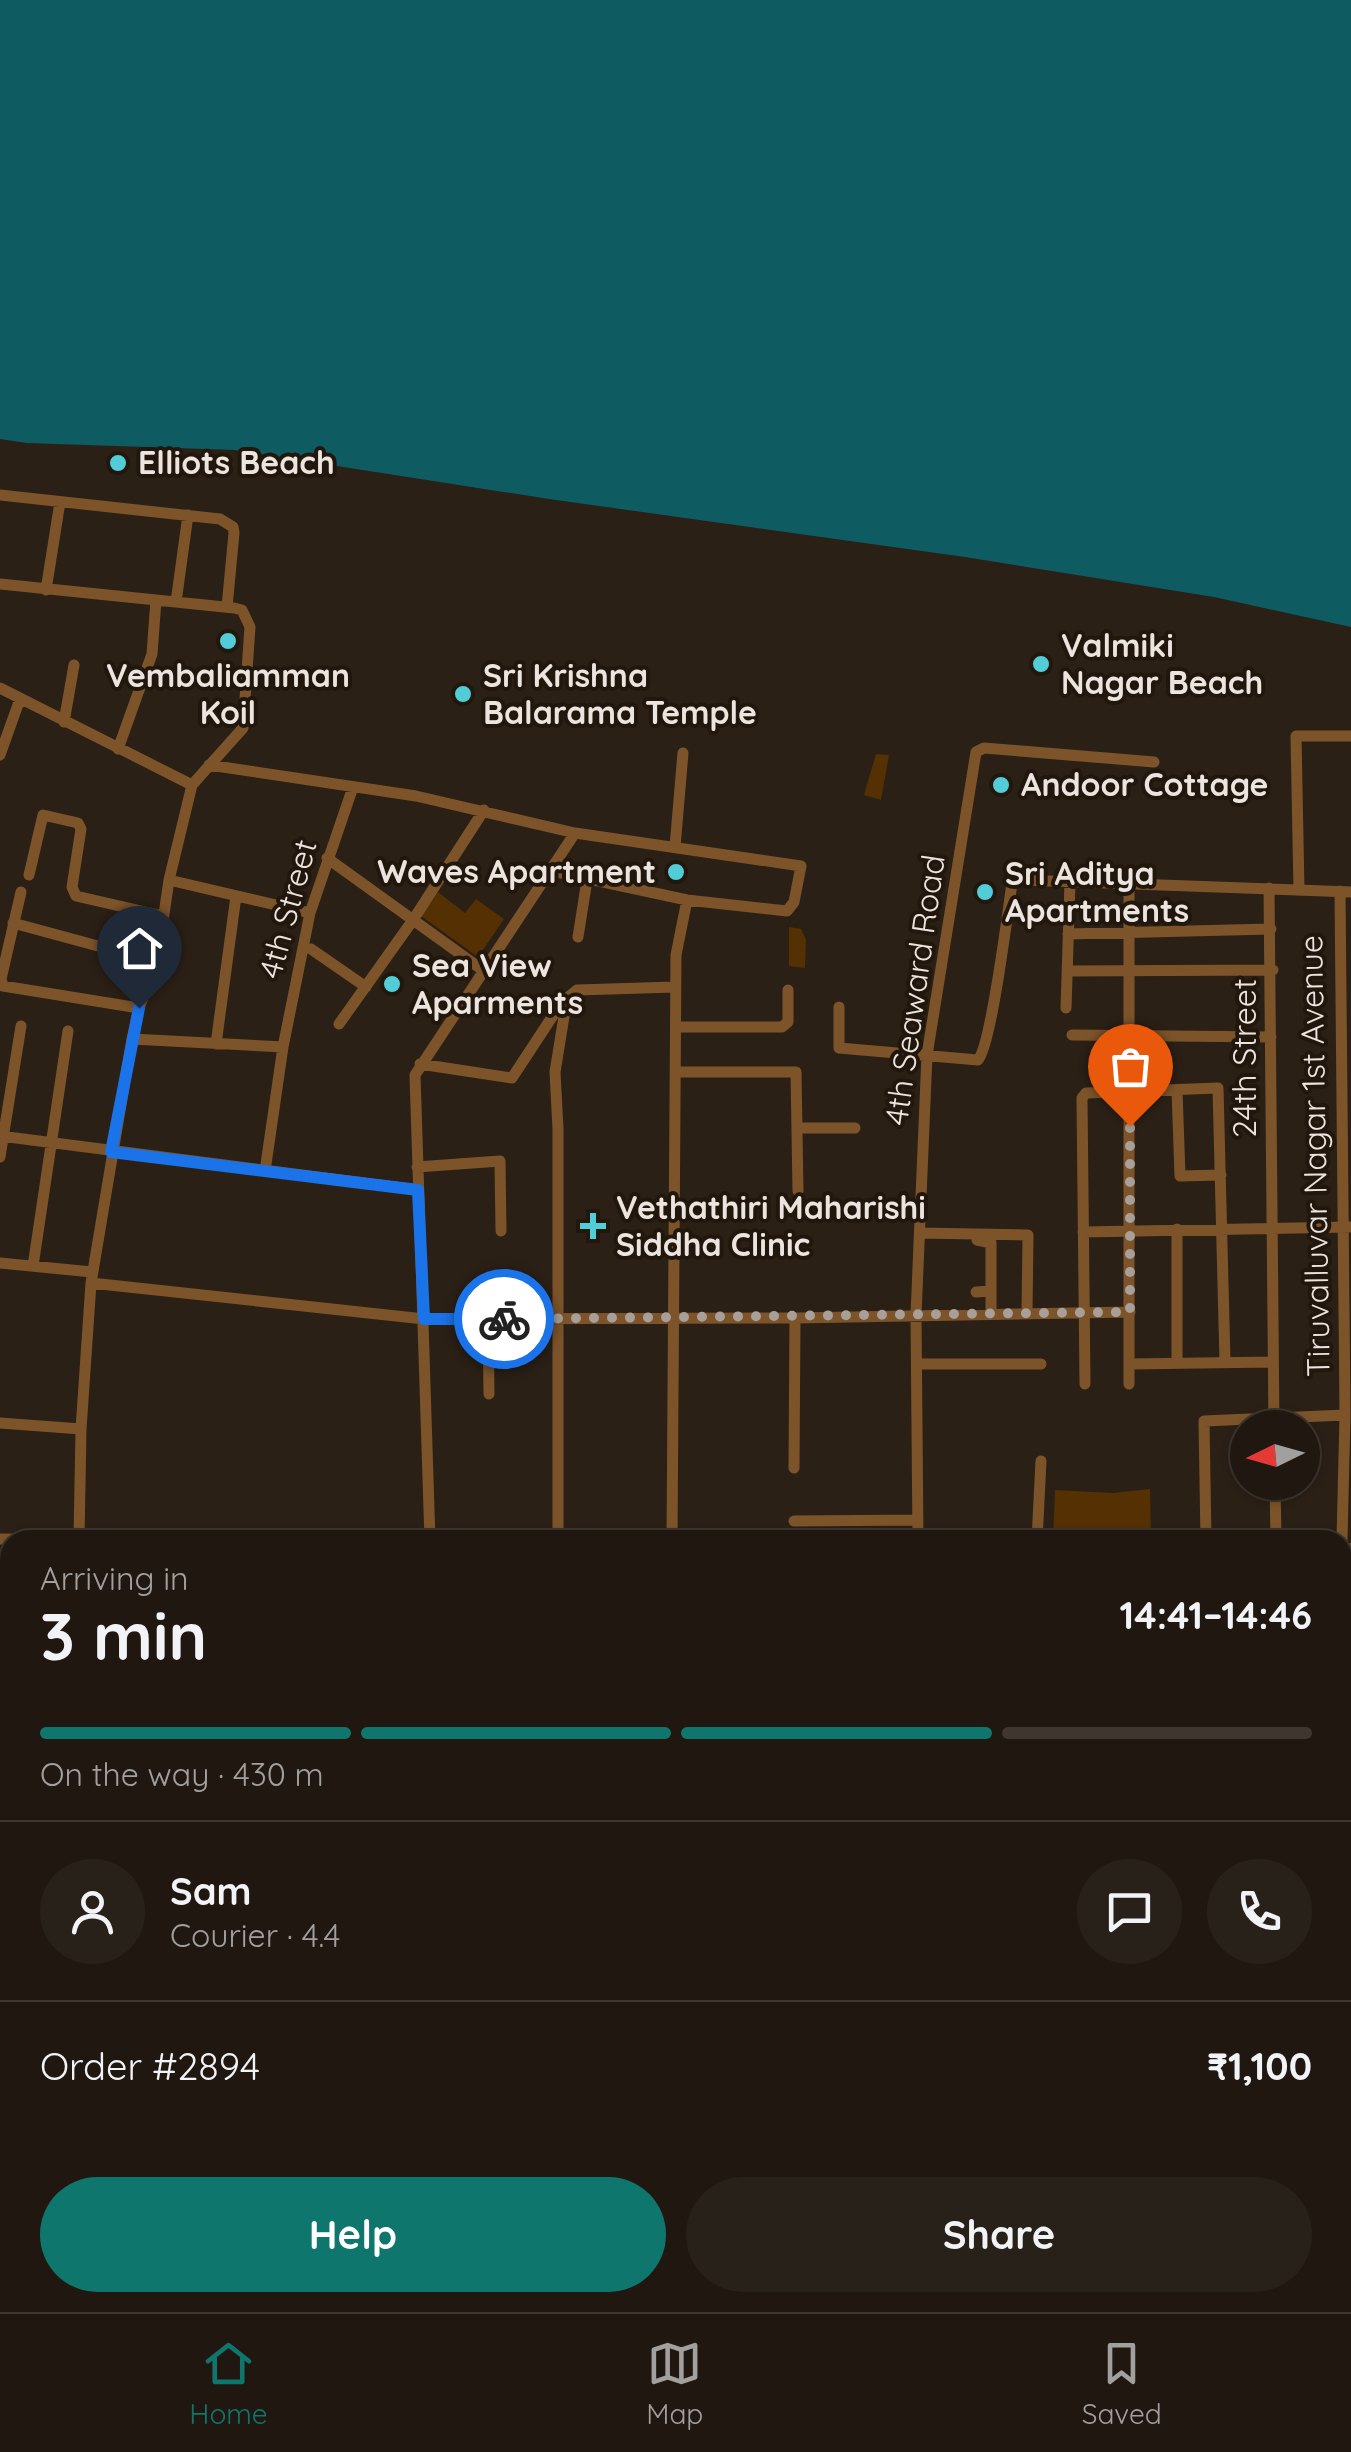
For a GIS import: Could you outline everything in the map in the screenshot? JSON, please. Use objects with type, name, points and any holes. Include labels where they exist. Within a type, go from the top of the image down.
[{"type":"street","points":[[0,495],[220,519],[233,527],[227,607]]},
{"type":"street","points":[[46,590],[60,502]]},
{"type":"street","points":[[176,602],[188,516]]},
{"type":"street","points":[[0,584],[227,607],[242,610],[250,627],[243,728],[192,785],[169,880],[156,962],[132,1039],[92,1278],[79,1530]]},
{"type":"street","points":[[118,749],[152,654],[156,600]]},
{"type":"street","points":[[64,722],[74,665]]},
{"type":"street","points":[[0,688],[192,785]]},
{"type":"street","points":[[0,755],[20,698]]},
{"type":"street","points":[[1299,890],[1296,736],[1351,736]]},
{"type":"street","name":"4th Seaward Road","points":[[918,1530],[916,1316],[927,1055],[975,757],[979,749],[1154,762]]},
{"type":"street","points":[[674,847],[683,753]]},
{"type":"street","points":[[208,765],[484,810],[575,833],[801,866],[794,902],[787,910],[687,900],[552,871]]},
{"type":"street","name":"4th Street","points":[[265,1171],[283,1047],[310,912],[353,787]]},
{"type":"street","points":[[340,1024],[484,810]]},
{"type":"street","points":[[28,876],[43,815],[78,823],[81,829],[72,887],[76,896],[162,916]]},
{"type":"street","points":[[430,1530],[415,1075],[575,833]]},
{"type":"street","points":[[327,858],[484,971]]},
{"type":"street","points":[[840,1007],[837,1047],[974,1060],[983,1054],[1017,878],[1129,886],[1346,892]]},
{"type":"street","points":[[169,880],[310,912]]},
{"type":"street","points":[[578,937],[587,880]]},
{"type":"street","points":[[1066,1008],[1070,882]]},
{"type":"street","points":[[1129,886],[1129,1384]]},
{"type":"street","name":"24th Street","points":[[1270,888],[1274,1410]]},
{"type":"street","points":[[20,892],[0,978],[3,986],[139,1008]]},
{"type":"street","name":"Tiruvalluvar Nagar 1st Avenue","points":[[1342,1530],[1348,1227],[1346,892]]},
{"type":"street","points":[[216,1044],[236,896]]},
{"type":"street","points":[[672,1530],[676,955],[687,900]]},
{"type":"street","points":[[13,923],[156,962]]},
{"type":"street","points":[[1068,934],[1271,930]]},
{"type":"street","points":[[311,949],[366,987]]},
{"type":"street","points":[[1067,971],[1273,970]]},
{"type":"street","points":[[558,1530],[555,1072],[568,998],[572,990],[676,988]]},
{"type":"street","points":[[677,1027],[785,1026],[788,990]]},
{"type":"street","points":[[420,1064],[512,1078],[556,1012]]},
{"type":"street","points":[[0,1157],[21,1026]]},
{"type":"street","points":[[33,1266],[68,1030]]},
{"type":"street","points":[[1072,1036],[1271,1036]]},
{"type":"street","points":[[132,1039],[283,1047]]},
{"type":"street","points":[[677,1072],[796,1072],[798,1191]]},
{"type":"street","points":[[1086,1384],[1082,1096],[1218,1088],[1225,1362]]},
{"type":"street","points":[[1177,1090],[1181,1177],[1221,1175]]},
{"type":"street","points":[[798,1128],[855,1128]]},
{"type":"street","points":[[2,1136],[418,1190]]},
{"type":"street","points":[[417,1167],[500,1161],[501,1232]]},
{"type":"street","points":[[1084,1232],[1348,1227]]},
{"type":"street","points":[[1177,1363],[1178,1229]]},
{"type":"street","points":[[920,1236],[1028,1234],[1027,1313]]},
{"type":"street","points":[[920,1236],[990,1242],[991,1314]]},
{"type":"street","points":[[0,1263],[424,1319],[1130,1312]]},
{"type":"street","points":[[976,1292],[991,1292]]},
{"type":"street","points":[[794,1468],[795,1318]]},
{"type":"street","points":[[488,1319],[489,1394]]},
{"type":"street","points":[[1130,1364],[1273,1362]]},
{"type":"street","points":[[918,1364],[1042,1364]]},
{"type":"street","points":[[1320,1418],[1345,1415]]},
{"type":"street","points":[[1206,1530],[1204,1421],[1230,1422]]},
{"type":"street","points":[[0,1424],[82,1429]]},
{"type":"street","points":[[1038,1530],[1041,1460]]},
{"type":"street","points":[[1275,1500],[1276,1530]]},
{"type":"street","points":[[794,1521],[918,1520]]},
{"type":"shaded area","points":[[876,754],[889,755],[881,800],[864,795]]},
{"type":"shaded area","points":[[438,892],[465,913],[476,899],[504,919],[478,957],[421,916]]},
{"type":"shaded area","points":[[789,927],[801,929],[806,940],[805,968],[789,966]]},
{"type":"shaded area","points":[[1150,1489],[1151,1530],[1053,1530],[1055,1490],[1113,1493]]},
{"type":"water","points":[[0,0],[1351,0],[1351,627],[1214,597],[965,557],[235,450],[0,439]]},
{"type":"way so far","points":[[504,1319],[1130,1312],[1130,1126]]},
{"type":"place","name":"Elliots Beach","points":[[118,463]]},
{"type":"place","name":"Vembaliamman Koil","points":[[228,641]]},
{"type":"place","name":"Valmiki Nagar Beach","points":[[1041,664]]},
{"type":"place","name":"Sri Krishna Balarama Temple","points":[[463,694]]},
{"type":"place","name":"Andoor Cottage","points":[[1001,785]]},
{"type":"place","name":"Waves Apartment","points":[[676,872]]},
{"type":"place","name":"Sri Aditya Apartments","points":[[985,892]]},
{"type":"place","name":"Sea View Aparments","points":[[392,984]]},
{"type":"place","name":"Vethathiri Maharishi Siddha Clinic","points":[[593,1226]]},
{"type":"route","points":[[139,1008],[111,1152],[418,1190],[424,1319],[504,1319]]}]
